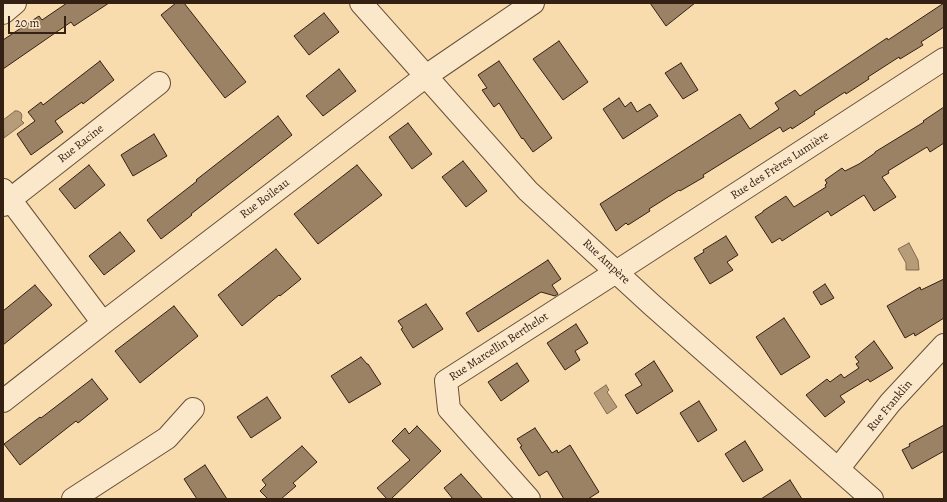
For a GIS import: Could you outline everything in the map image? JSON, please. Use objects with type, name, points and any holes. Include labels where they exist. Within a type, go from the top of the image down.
[{"type":"street","points":[[3,12],[15,3]]},
{"type":"street","name":"Rue Ampère","points":[[361,3],[528,190],[652,305],[872,499]]},
{"type":"street","name":"Rue Boileau","points":[[3,401],[426,76],[533,3]]},
{"type":"street","name":"Rue des Frères Lumière","points":[[616,272],[944,59]]},
{"type":"street","name":"Rue Racine","points":[[5,198],[159,83]]},
{"type":"street","points":[[5,198],[103,323]]},
{"type":"street","name":"Rue Marcellin Berthelot","points":[[529,499],[449,409],[446,381],[616,272]]},
{"type":"street","name":"Rue Franklin","points":[[838,469],[890,403],[944,345]]},
{"type":"street","points":[[72,499],[167,438],[193,409]]},
{"type":"shaded area","points":[[15,111],[21,113],[21,120],[24,123],[4,138],[3,120]]},
{"type":"shaded area","points":[[909,243],[918,260],[919,270],[906,270],[906,263],[898,249]]},
{"type":"shaded area","points":[[606,385],[609,390],[607,392],[617,407],[607,414],[594,393]]},
{"type":"building","points":[[67,3],[109,3],[74,26],[71,22],[3,69],[3,40],[39,16],[42,20]]},
{"type":"building","points":[[176,3],[184,3],[246,82],[225,98],[161,15]]},
{"type":"building","points":[[650,3],[695,3],[666,26]]},
{"type":"building","points":[[944,3],[944,27],[921,42],[923,45],[900,59],[899,57],[868,77],[869,79],[846,94],[845,92],[814,112],[815,114],[792,129],[791,127],[783,132],[780,127],[703,175],[704,177],[680,191],[679,190],[649,209],[650,211],[628,225],[626,223],[616,231],[600,204],[740,114],[750,129],[779,109],[775,103],[795,90],[800,96],[887,38],[888,40]]},
{"type":"building","points":[[324,13],[339,32],[309,55],[294,36]]},
{"type":"building","points":[[559,41],[588,82],[563,100],[533,59]]},
{"type":"building","points":[[100,61],[114,80],[83,104],[82,102],[55,121],[63,132],[31,155],[17,134],[35,121],[28,112],[41,102],[43,105]]},
{"type":"building","points":[[499,61],[552,138],[533,152],[523,138],[522,139],[499,103],[494,107],[482,90],[487,88],[478,75]]},
{"type":"building","points":[[681,63],[698,90],[683,99],[665,73]]},
{"type":"building","points":[[339,69],[356,91],[323,116],[306,96]]},
{"type":"building","points":[[619,98],[625,107],[631,102],[637,112],[650,104],[658,116],[623,139],[603,109]]},
{"type":"building","points":[[944,107],[944,143],[930,152],[927,147],[888,171],[889,173],[882,177],[896,197],[874,211],[864,195],[831,216],[828,211],[782,241],[780,238],[772,243],[755,217],[786,196],[794,207],[826,187],[825,185],[827,183],[825,180],[842,168],[845,171],[859,164],[875,152],[924,122],[923,121]]},
{"type":"building","points":[[278,116],[292,135],[161,239],[147,220]]},
{"type":"building","points":[[408,123],[432,154],[412,169],[389,137]]},
{"type":"building","points":[[154,134],[167,156],[133,176],[121,155]]},
{"type":"building","points":[[463,161],[487,191],[466,207],[442,177]]},
{"type":"building","points":[[89,165],[105,185],[75,209],[59,189]]},
{"type":"building","points":[[357,165],[382,195],[318,244],[294,214]]},
{"type":"building","points":[[120,232],[135,251],[104,275],[89,256]]},
{"type":"building","points":[[726,236],[738,255],[727,262],[733,270],[710,284],[694,258],[704,252],[703,250]]},
{"type":"building","points":[[276,249],[301,279],[242,326],[218,295]]},
{"type":"building","points":[[548,260],[561,279],[552,285],[558,294],[555,296],[541,292],[478,332],[466,313]]},
{"type":"building","points":[[944,279],[944,318],[915,336],[914,333],[905,338],[887,306],[920,287],[921,290]]},
{"type":"building","points":[[825,284],[834,298],[821,305],[813,292]]},
{"type":"building","points":[[35,285],[52,305],[3,345],[3,311]]},
{"type":"building","points":[[426,304],[443,329],[413,348],[401,329],[403,328],[398,321]]},
{"type":"building","points":[[174,306],[198,336],[140,383],[115,351]]},
{"type":"building","points":[[784,318],[810,357],[781,375],[756,337]]},
{"type":"building","points":[[576,324],[588,343],[575,351],[580,360],[565,370],[547,343]]},
{"type":"building","points":[[874,341],[893,368],[870,382],[868,379],[840,396],[845,402],[825,417],[806,395],[827,379],[830,382],[841,374],[844,378],[859,368],[856,364],[859,362],[855,357]]},
{"type":"building","points":[[361,357],[368,364],[381,384],[349,403],[331,376]]},
{"type":"building","points":[[654,361],[673,391],[637,414],[625,395],[642,385],[635,374]]},
{"type":"building","points":[[517,363],[529,381],[501,401],[488,382]]},
{"type":"building","points":[[92,379],[108,399],[78,423],[76,421],[20,465],[4,444]]},
{"type":"building","points":[[267,397],[281,418],[251,438],[237,417]]},
{"type":"building","points":[[699,401],[717,430],[698,442],[680,413]]},
{"type":"building","points":[[944,425],[944,451],[912,469],[902,450],[910,446],[909,444]]},
{"type":"building","points":[[417,426],[441,451],[391,499],[387,499],[377,488],[410,460],[392,441],[405,428],[409,434]]},
{"type":"building","points":[[535,428],[552,453],[557,450],[558,453],[570,445],[599,492],[588,499],[564,499],[547,471],[539,476],[520,447],[522,446],[517,439]]},
{"type":"building","points":[[745,441],[763,470],[743,482],[725,454]]},
{"type":"building","points":[[302,446],[317,462],[293,483],[296,486],[281,499],[268,499],[260,491],[266,485],[262,480]]},
{"type":"building","points":[[205,465],[227,499],[197,499],[184,479]]},
{"type":"building","points":[[461,474],[483,499],[453,499],[444,488]]},
{"type":"building","points":[[790,480],[802,499],[761,499]]}]
